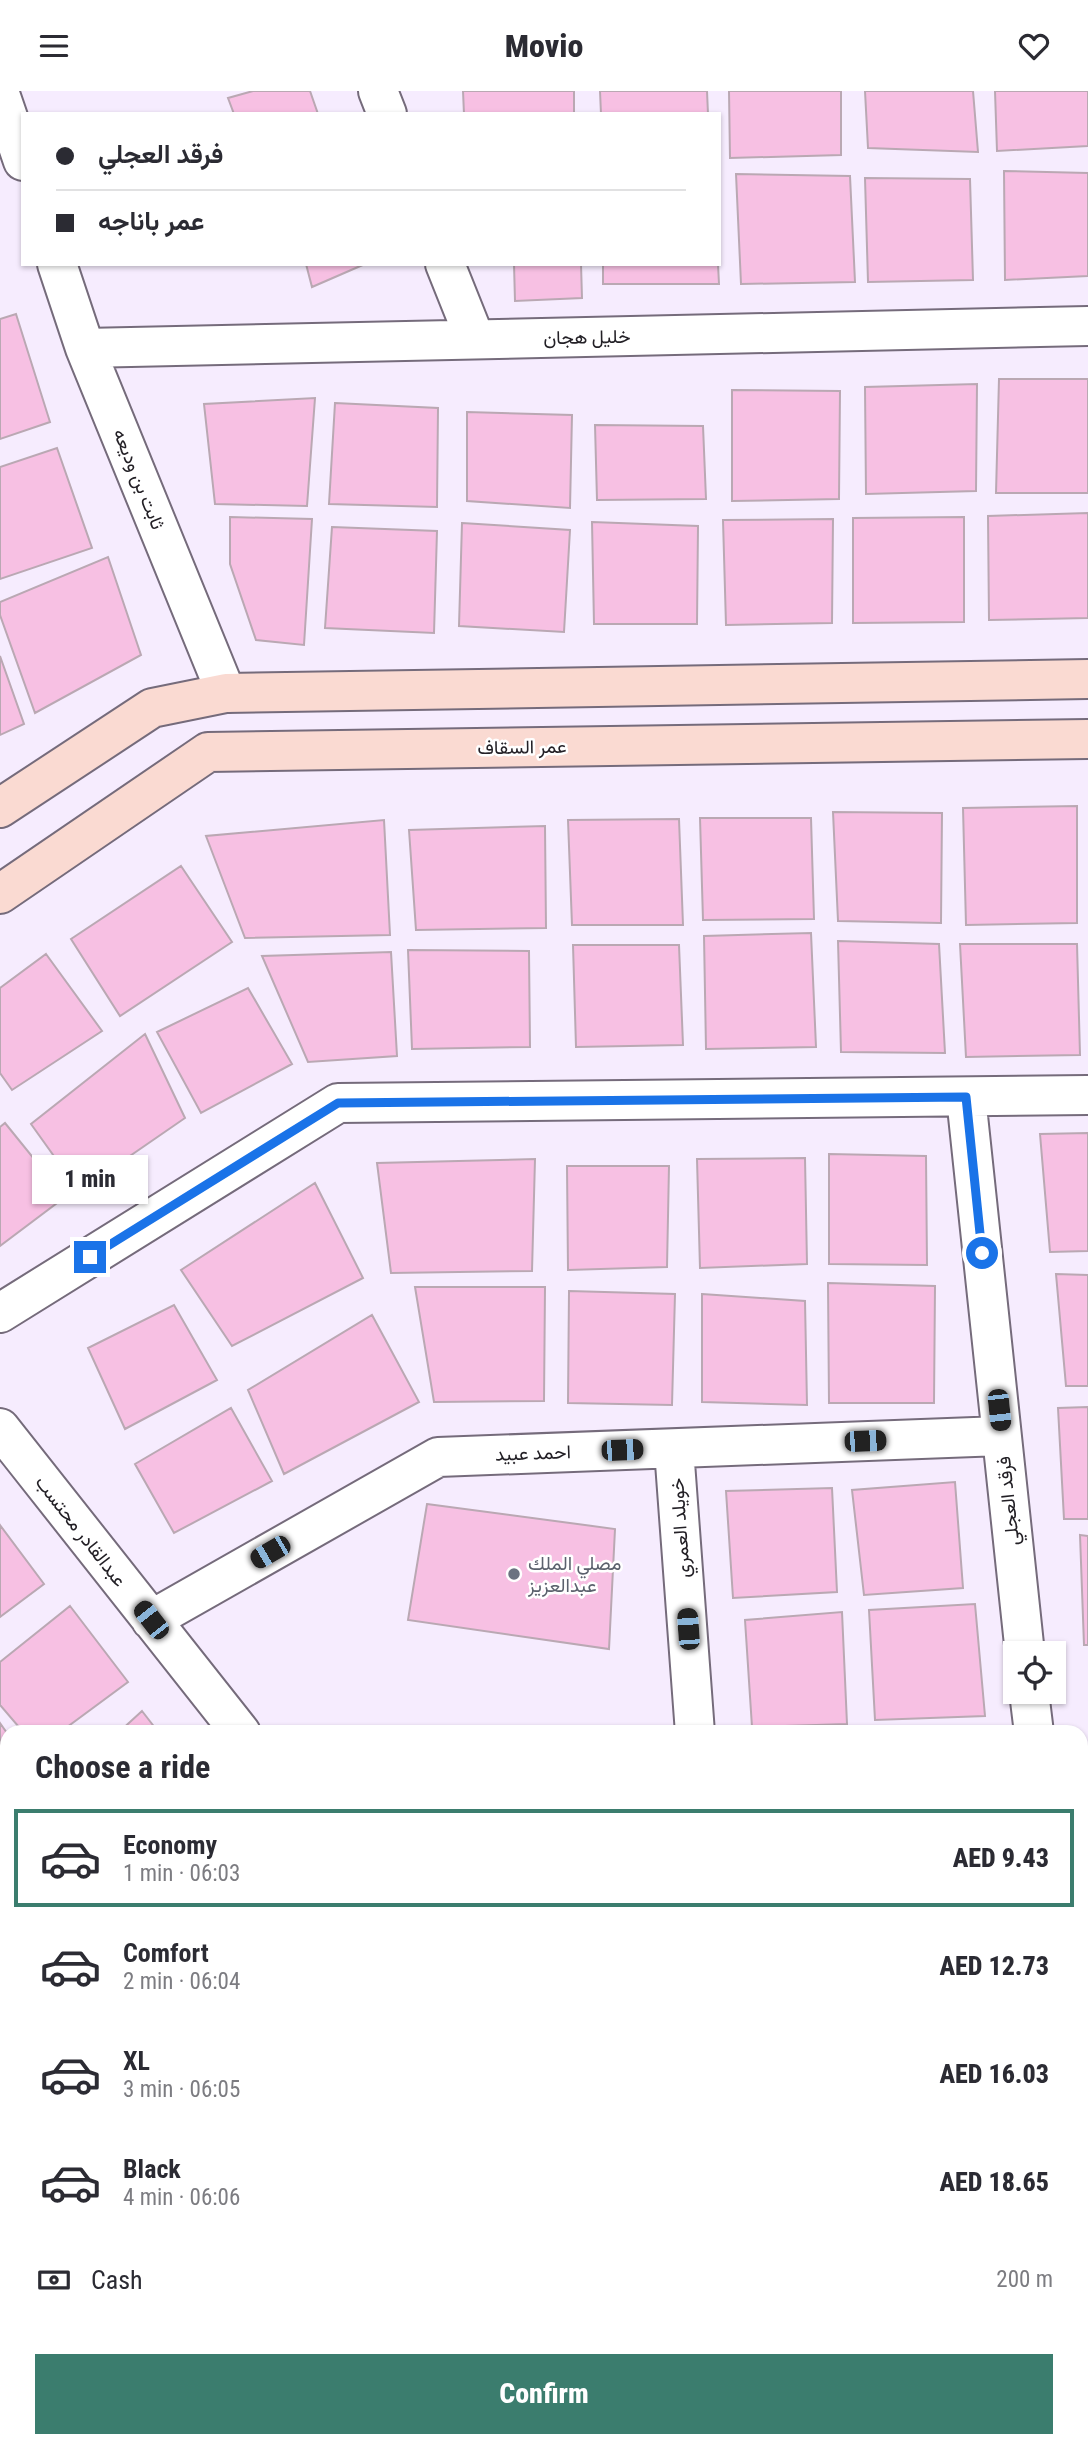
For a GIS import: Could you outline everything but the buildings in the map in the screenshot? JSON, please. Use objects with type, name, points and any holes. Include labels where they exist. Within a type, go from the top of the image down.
[{"type":"street","points":[[378,91],[386,112]]},
{"type":"street","points":[[0,93],[21,155]]},
{"type":"street","name":"ثابت بن وديعه","points":[[58,266],[85,348],[226,693]]},
{"type":"street","points":[[446,266],[474,339]]},
{"type":"street","name":"خليل هجان","points":[[85,348],[1088,326]]},
{"type":"street","points":[[0,808],[152,708],[226,693],[1088,678]]},
{"type":"street","name":"عمر السقاف","points":[[0,894],[208,752],[1088,739]]},
{"type":"street","points":[[0,1313],[338,1103],[1088,1095]]},
{"type":"street","name":"فرقد العجلي","points":[[966,1097],[1024,1641]]},
{"type":"street","name":"عبدالقادر محتسب","points":[[0,1429],[235,1725]]},
{"type":"street","name":"احمد عبيد","points":[[151,1620],[438,1457],[1001,1436]]},
{"type":"street","name":"خويلد العمري","points":[[674,1449],[694,1725]]},
{"type":"street","points":[[1030,1704],[1033,1725]]},
{"type":"place","name":"مصلي الملك عبدالعزيز","points":[[514,1574]]},
{"type":"route","points":[[90,1257],[338,1103],[966,1097],[982,1253]]}]
